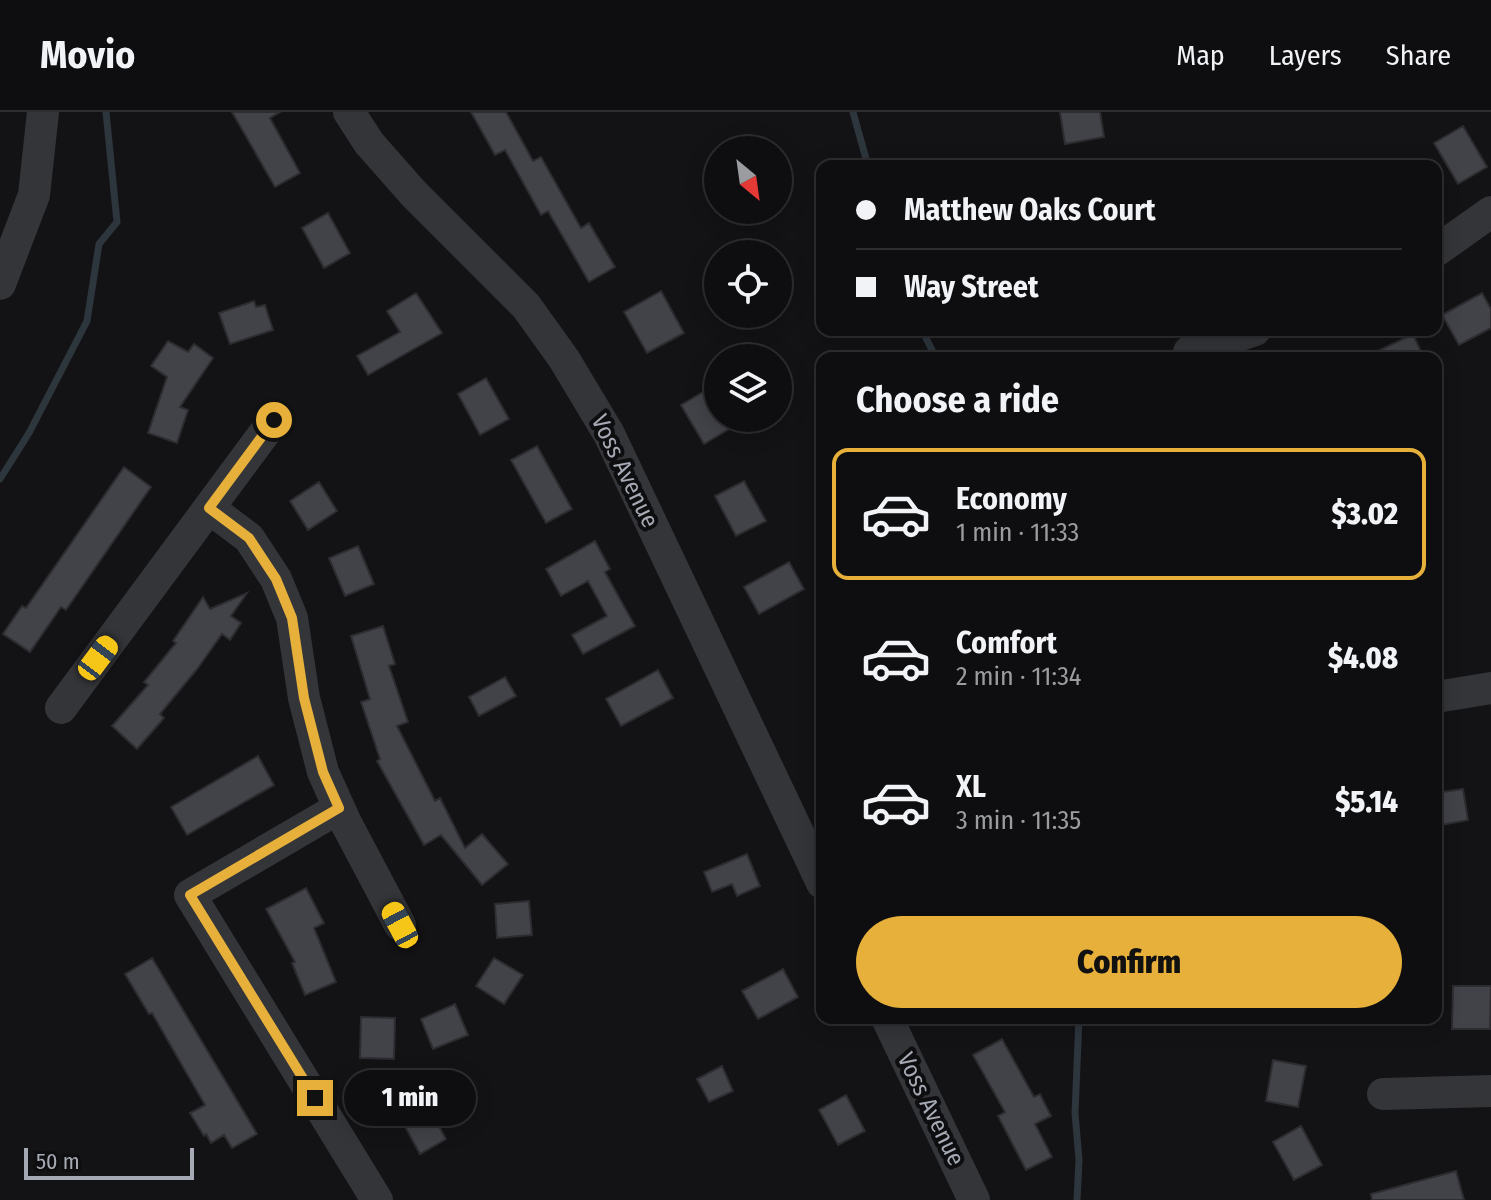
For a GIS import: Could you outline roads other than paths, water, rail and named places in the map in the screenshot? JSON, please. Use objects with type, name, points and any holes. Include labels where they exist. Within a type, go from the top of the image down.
[{"type":"street","points":[[0,284],[34,195],[43,112]]},
{"type":"street","name":"Voss Avenue","points":[[349,112],[369,143],[414,194],[526,306],[564,359],[609,434],[816,870]]},
{"type":"street","points":[[1442,247],[1491,212]]},
{"type":"street","points":[[1189,352],[1237,336]]},
{"type":"street","points":[[61,708],[274,420]]},
{"type":"street","points":[[209,508],[249,538],[276,579],[292,618],[304,698],[323,772],[400,925]]},
{"type":"street","points":[[1442,696],[1491,688]]},
{"type":"street","points":[[339,808],[190,895],[377,1200]]},
{"type":"street","name":"Voss Avenue","points":[[890,1024],[974,1200]]},
{"type":"street","points":[[1383,1094],[1491,1091]]},
{"type":"waterway","points":[[0,479],[29,433],[87,321],[99,244],[117,222],[106,112]]},
{"type":"waterway","points":[[853,112],[866,160]]},
{"type":"waterway","points":[[925,336],[933,352]]},
{"type":"waterway","points":[[1077,1200],[1079,1160],[1075,1113],[1079,1024]]}]
